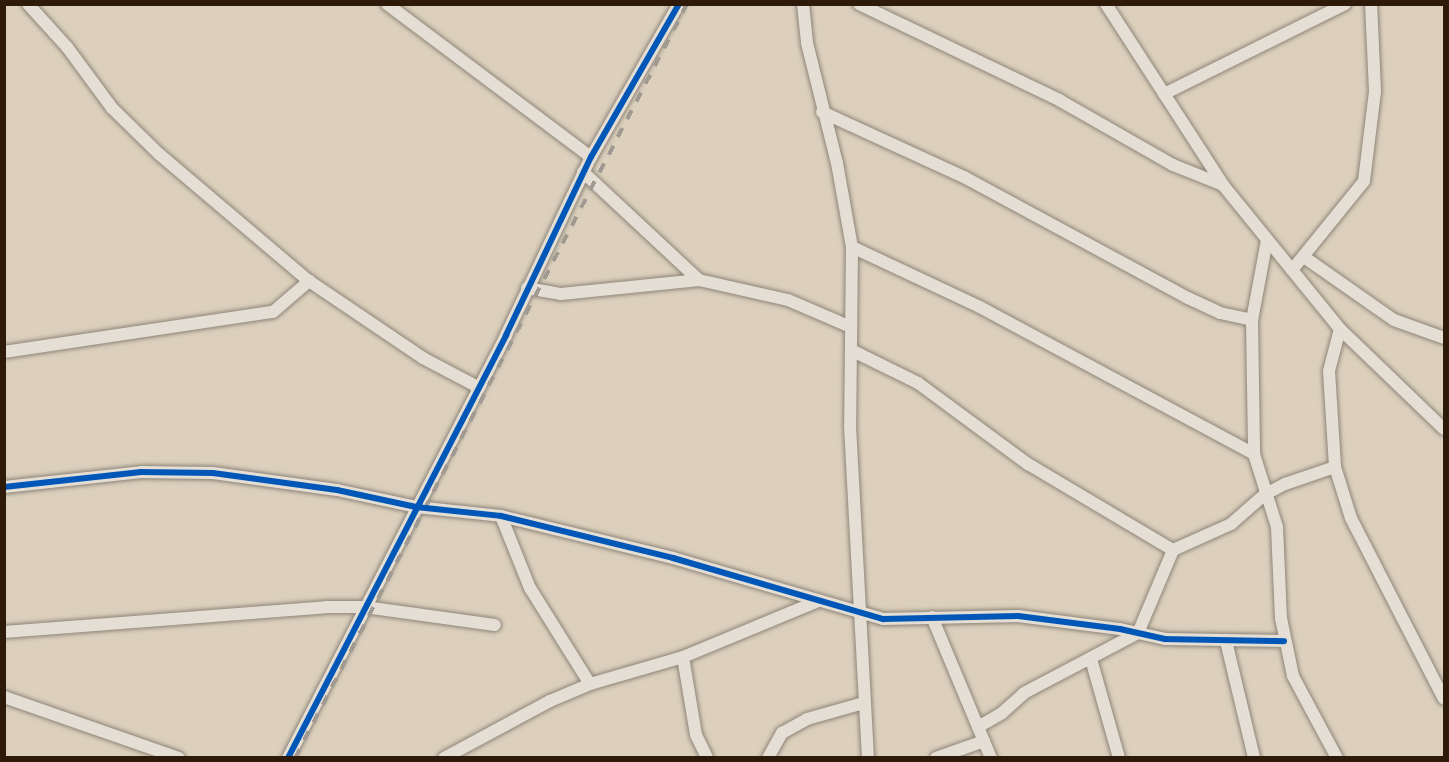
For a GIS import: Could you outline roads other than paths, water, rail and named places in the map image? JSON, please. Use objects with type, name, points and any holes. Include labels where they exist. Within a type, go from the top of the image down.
[{"type":"street","points":[[28,4],[67,47],[112,108],[159,154],[309,281],[423,358],[478,387]]},
{"type":"street","points":[[387,4],[591,157]]},
{"type":"street","points":[[288,758],[528,288],[583,172],[679,4]]},
{"type":"street","points":[[803,4],[822,112],[837,163],[852,248],[851,350],[857,612],[868,758]]},
{"type":"street","points":[[859,4],[1059,100],[1173,165],[1223,185]]},
{"type":"street","points":[[1106,4],[1223,185],[1340,329],[1444,429]]},
{"type":"street","points":[[1164,94],[1345,4]]},
{"type":"street","points":[[1292,270],[1364,181],[1375,91],[1371,4]]},
{"type":"street","points":[[822,112],[964,177],[1188,298],[1220,313],[1252,321]]},
{"type":"street","points":[[583,172],[699,280]]},
{"type":"street","points":[[1267,240],[1252,321],[1254,454],[1264,495],[1277,527],[1284,641],[1293,676],[1337,758]]},
{"type":"street","points":[[852,248],[991,313],[1254,454]]},
{"type":"street","points":[[1304,257],[1394,320],[1444,338]]},
{"type":"street","points":[[528,288],[561,294],[699,280],[788,300],[851,327]]},
{"type":"street","points":[[4,352],[273,312],[309,281]]},
{"type":"street","points":[[1340,329],[1329,370],[1335,467],[1351,518],[1444,695]]},
{"type":"street","points":[[851,350],[918,383],[1028,464],[1173,550]]},
{"type":"street","points":[[978,727],[1002,713],[1024,693],[1138,633],[1173,550],[1231,524],[1264,495],[1335,467]]},
{"type":"street","points":[[4,488],[141,472],[213,473],[337,490],[416,507],[501,516],[673,558],[883,619],[1018,616],[1165,639],[1284,641]]},
{"type":"street","points":[[501,516],[530,588],[590,684]]},
{"type":"street","points":[[444,758],[508,721],[590,684],[683,657],[818,601]]},
{"type":"street","points":[[4,632],[365,607],[495,626]]},
{"type":"street","points":[[932,617],[991,758]]},
{"type":"street","points":[[1226,641],[1254,758]]},
{"type":"street","points":[[683,657],[696,735],[707,758]]},
{"type":"street","points":[[1091,659],[1119,758]]},
{"type":"street","points":[[4,698],[179,758]]},
{"type":"street","points":[[768,758],[782,733],[807,719],[864,704]]},
{"type":"street","points":[[936,758],[984,741]]},
{"type":"railway","points":[[295,758],[687,4]]}]
